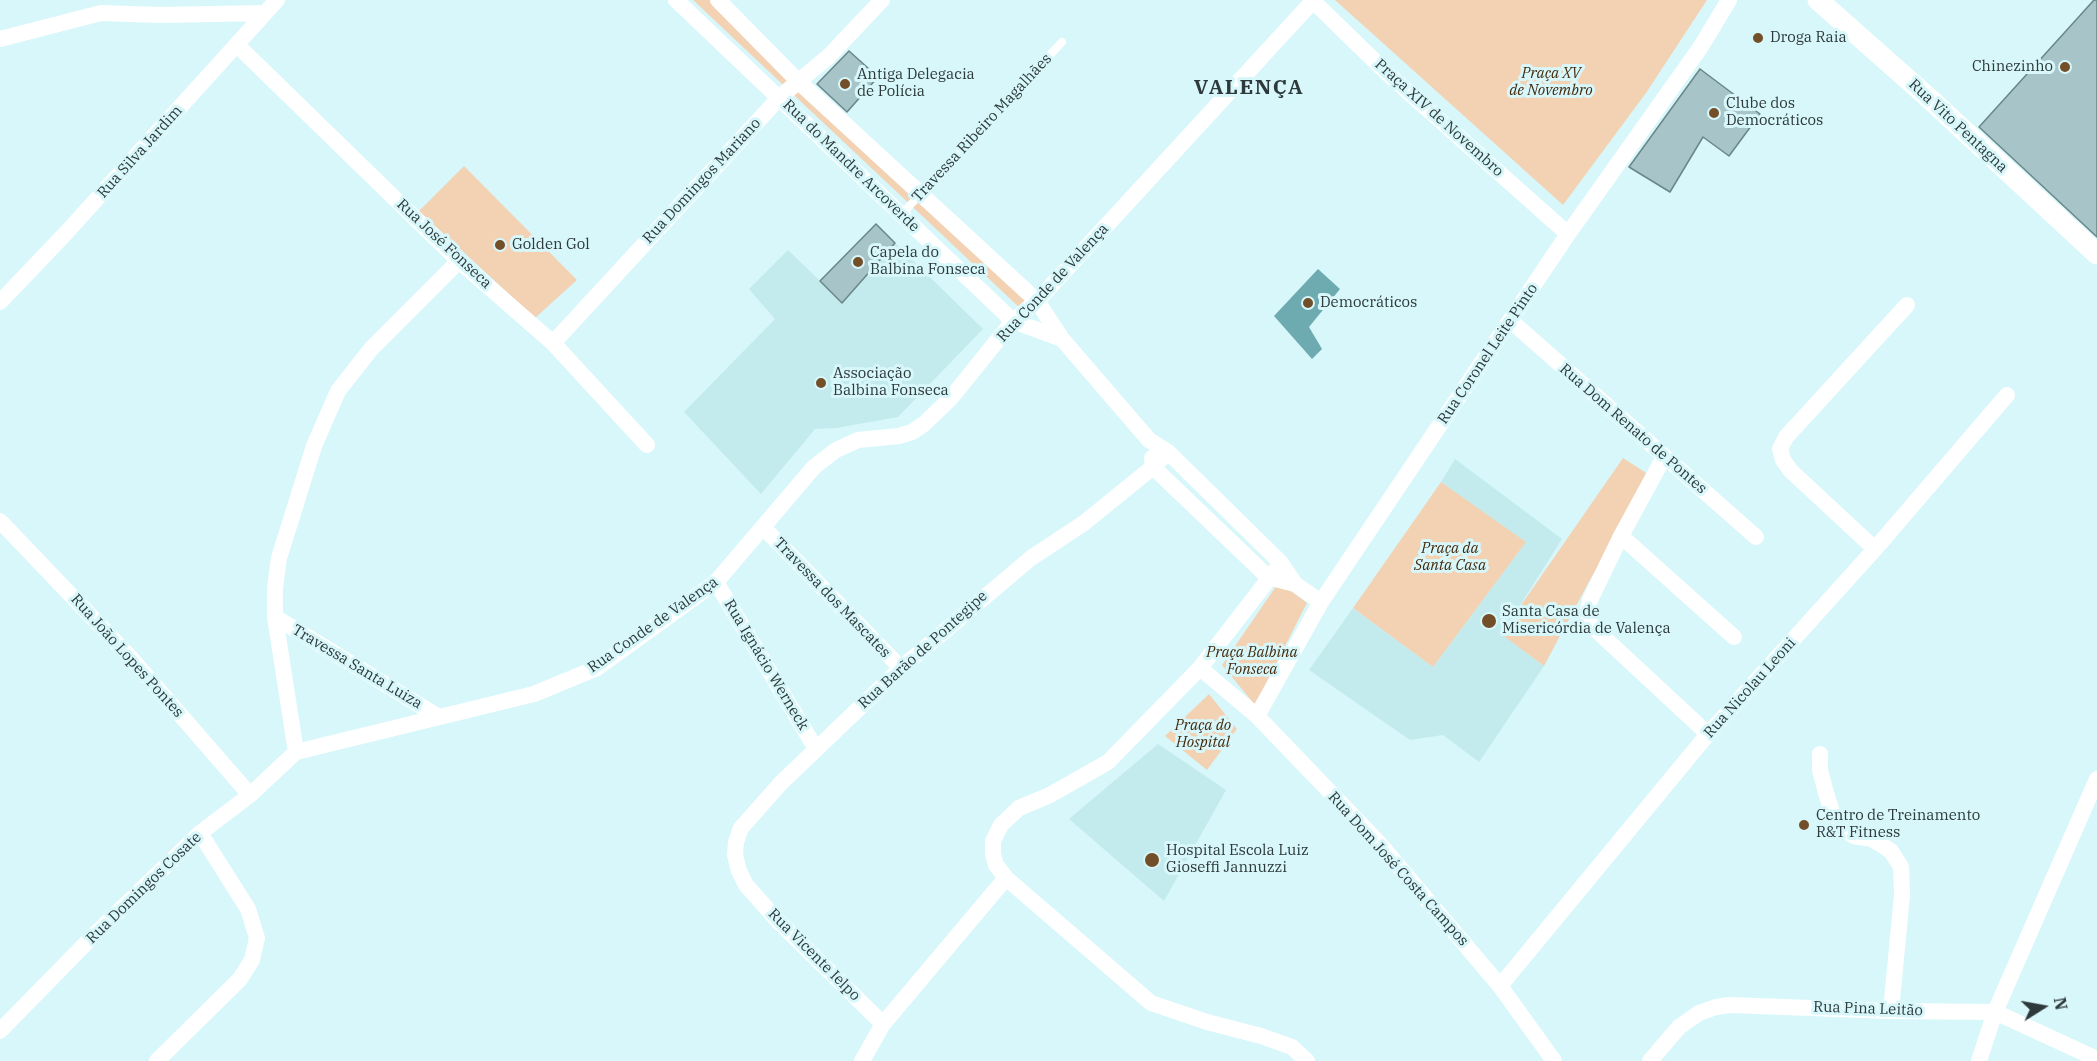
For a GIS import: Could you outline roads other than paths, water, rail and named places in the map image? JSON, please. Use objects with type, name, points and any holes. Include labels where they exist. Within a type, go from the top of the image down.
[{"type":"street","name":"Rua Silva Jardim","points":[[0,302],[277,0]]},
{"type":"street","name":"Rua do Mandre Arcoverde","points":[[676,0],[1013,321],[1062,339]]},
{"type":"street","name":"Rua do Mandre Arcoverde","points":[[718,0],[799,82],[1037,301],[1062,339],[1149,440],[1168,452],[1281,563],[1295,584]]},
{"type":"street","name":"Rua Domingos Mariano","points":[[553,343],[780,97],[829,56],[882,0]]},
{"type":"street","name":"Rua Coronel Leite Pinto","points":[[1257,716],[1321,602],[1568,234],[1700,48],[1730,0]]},
{"type":"street","name":"Rua Vito Pentagna","points":[[1818,0],[1931,100],[2097,254]]},
{"type":"street","name":"Praça XIV de Novembro","points":[[1313,1],[1388,74],[1568,234]]},
{"type":"street","name":"Rua Conde de Valença","points":[[296,752],[534,694],[597,668],[716,582],[814,467],[836,450],[858,440],[899,436],[912,432],[924,424],[951,398],[1013,321],[1037,301],[1313,1]]},
{"type":"street","points":[[0,39],[97,6],[160,15],[264,13]]},
{"type":"street","name":"Rua José Fonseca","points":[[237,45],[459,261],[553,343],[647,446]]},
{"type":"street","points":[[296,752],[275,617],[274,588],[279,558],[314,446],[338,391],[371,349],[459,261]]},
{"type":"street","points":[[1875,549],[1791,471],[1783,460],[1780,449],[1786,437],[1908,305]]},
{"type":"street","name":"Rua Dom Renato de Pontes","points":[[1511,321],[1756,537]]},
{"type":"street","name":"Rua Nicolau Leoni","points":[[1500,986],[1708,734],[1875,549],[2007,395]]},
{"type":"street","points":[[1149,440],[1154,468]]},
{"type":"street","name":"Rua Barão de Pontegipe","points":[[746,885],[735,855],[736,842],[741,828],[781,783],[901,668],[1031,558],[1084,523],[1154,468],[1168,452]]},
{"type":"street","points":[[1665,457],[1621,536],[1590,600],[1587,614],[1596,630],[1708,734]]},
{"type":"street","name":"Rua do Mandre Arcoverde","points":[[1154,468],[1268,577],[1295,584],[1321,602]]},
{"type":"street","name":"Rua João Lopes Pontes","points":[[0,520],[130,657],[250,795]]},
{"type":"street","name":"Travessa dos Mascates","points":[[764,528],[901,668]]},
{"type":"street","points":[[1621,536],[1734,637]]},
{"type":"street","points":[[1281,563],[1200,668],[1108,762],[1050,795],[1019,808],[1001,825],[993,841],[993,854],[996,865],[1006,878],[1151,1003],[1292,1047],[1307,1061]]},
{"type":"street","name":"Rua Ignácio Werneck","points":[[716,582],[816,749]]},
{"type":"street","name":"Travessa Santa Luiza","points":[[275,617],[439,717]]},
{"type":"street","name":"Rua Dom José Costa Campos","points":[[1200,668],[1257,716],[1379,843],[1500,986],[1554,1061]]},
{"type":"street","name":"Rua Domingos Cosate","points":[[0,1031],[92,937],[200,833],[250,795],[296,752]]},
{"type":"street","points":[[1820,754],[1820,770],[1826,793],[1833,815],[1843,829],[1854,836],[1872,839],[1891,851],[1901,867],[1902,895],[1891,1011]]},
{"type":"street","points":[[1979,1061],[1995,1011],[2097,779]]},
{"type":"street","points":[[157,1061],[240,979],[252,960],[257,938],[248,909],[200,833]]},
{"type":"street","points":[[862,1061],[883,1024],[1006,878]]},
{"type":"street","name":"Rua Vicente Ielpo","points":[[746,885],[778,921],[883,1024]]},
{"type":"street","name":"Rua Pina Leitão","points":[[1650,1061],[1679,1028],[1700,1013],[1730,1005],[1891,1011],[1995,1011],[2097,1059]]},
{"type":"lane","name":"Travessa Ribeiro Magalhães","points":[[902,214],[1062,42]]},
{"type":"place","name":"Droga Raia","points":[[1758,38]]},
{"type":"place","name":"Chinezinho","points":[[2065,67]]},
{"type":"place","name":"Antiga Delegacia de Polícia","points":[[845,84]]},
{"type":"place","name":"Clube dos Democráticos","points":[[1714,113]]},
{"type":"place","name":"Golden Gol","points":[[500,245]]},
{"type":"place","name":"Capela do Balbina Fonseca","points":[[858,262]]},
{"type":"place","name":"Democráticos","points":[[1308,303]]},
{"type":"place","name":"Associação Balbina Fonseca","points":[[821,383]]},
{"type":"place","name":"Santa Casa de Misericórdia de Valença","points":[[1489,621]]},
{"type":"place","name":"Centro de Treinamento R&T Fitness","points":[[1804,825]]},
{"type":"place","name":"Hospital Escola Luiz Gioseffi Jannuzzi","points":[[1152,860]]},
{"type":"district","name":"VALENÇA","points":[[1249,88]]},
{"type":"park label","name":"Praça XV de Novembro","points":[[1551,82]]},
{"type":"park label","name":"Praça da Santa Casa","points":[[1450,558]]},
{"type":"park label","name":"Praça Balbina Fonseca","points":[[1252,662]]},
{"type":"park label","name":"Praça do Hospital","points":[[1203,734]]}]
